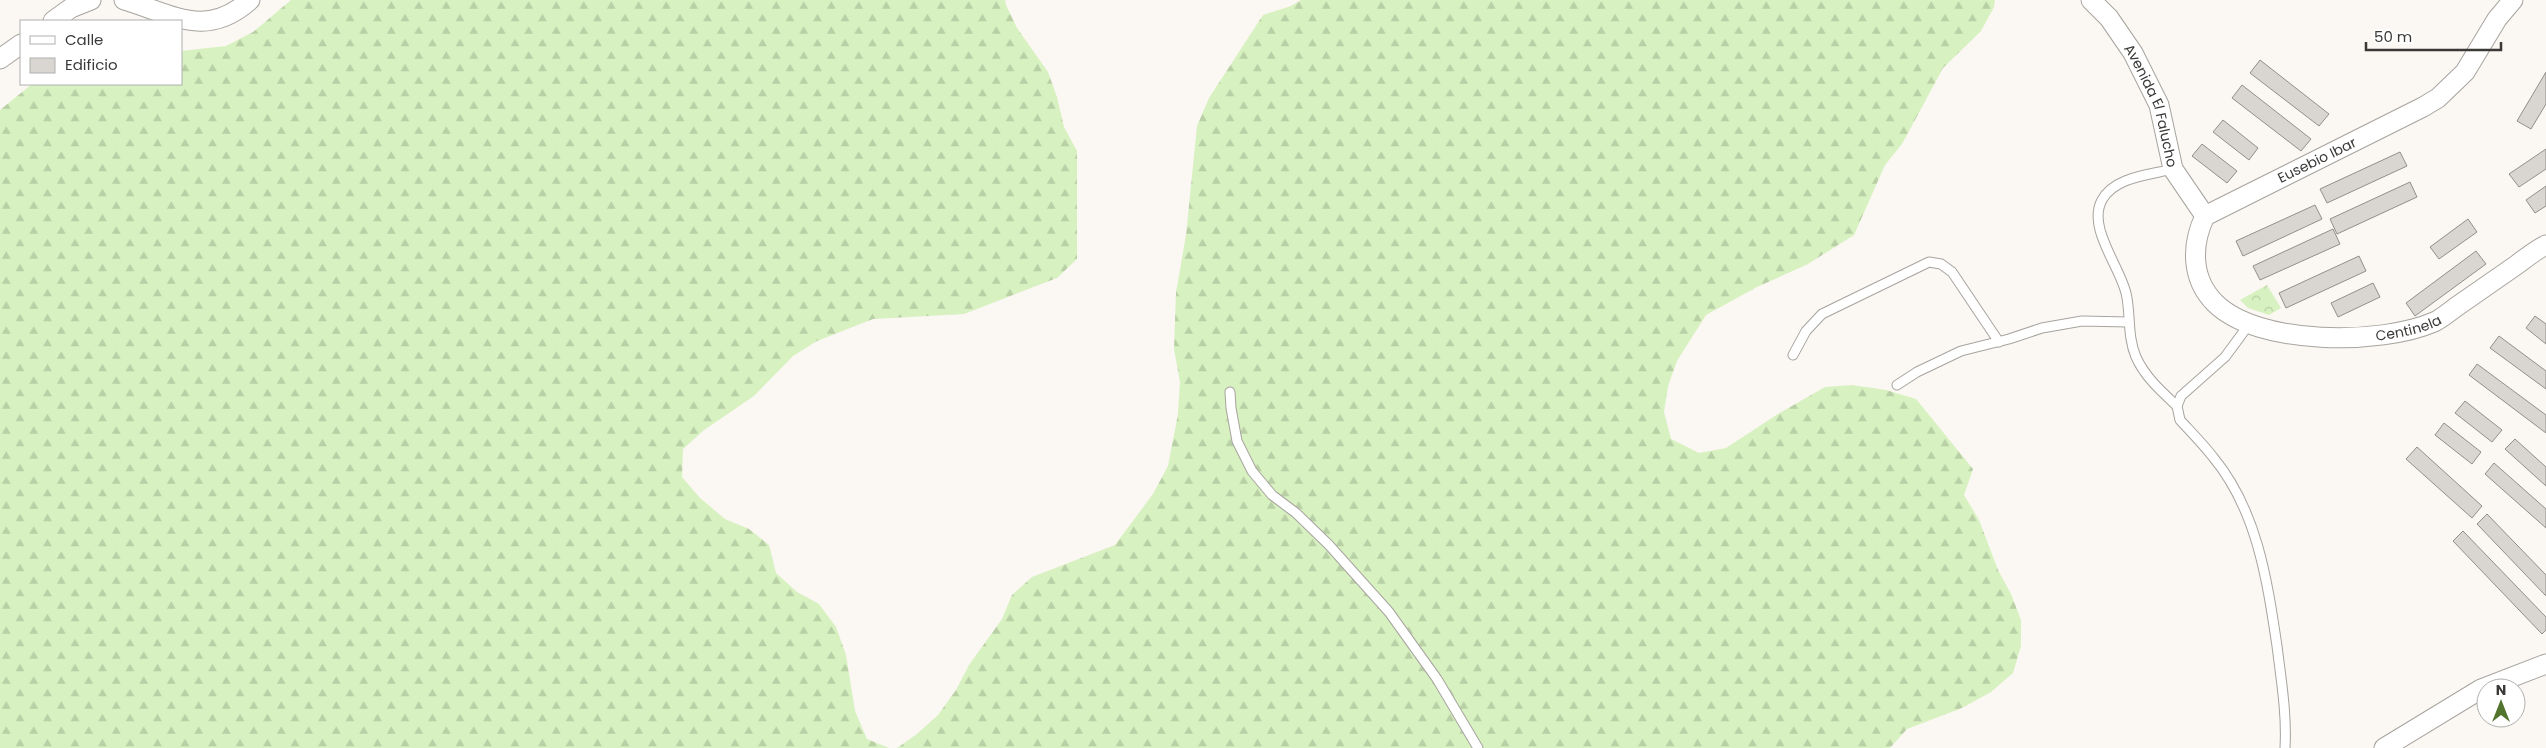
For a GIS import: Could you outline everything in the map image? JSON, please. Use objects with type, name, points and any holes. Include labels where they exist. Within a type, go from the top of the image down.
[{"type":"street","points":[[54,20],[71,8],[91,0]]},
{"type":"street","points":[[124,0],[202,22],[229,16],[250,0]]},
{"type":"street","name":"Avenida El Falucho","points":[[2090,0],[2109,18],[2133,53],[2159,105],[2173,169],[2205,216]]},
{"type":"street","name":"Eusebio Ibar","points":[[2205,216],[2423,108],[2438,98],[2465,72],[2497,18],[2514,0]]},
{"type":"street","points":[[0,59],[20,45]]},
{"type":"street","points":[[2205,216],[2199,228],[2195,254],[2200,280],[2215,303],[2232,315],[2250,323]]},
{"type":"street","name":"Centinela","points":[[2250,323],[2293,334],[2340,338],[2388,335],[2412,329],[2435,322],[2546,245]]},
{"type":"street","points":[[2384,748],[2481,689],[2546,664]]},
{"type":"lane","points":[[2173,169],[2121,182],[2107,193],[2099,208],[2098,225],[2121,277],[2126,295],[2131,344],[2141,367],[2177,406],[2180,420],[2214,457],[2228,478],[2244,507],[2258,543],[2264,566],[2279,662],[2285,710],[2285,748]]},
{"type":"lane","points":[[1793,355],[1806,331],[1822,314],[1929,262],[1941,264],[1952,272],[1999,342]]},
{"type":"lane","points":[[1897,385],[1938,361],[1961,351],[1999,342],[2058,324],[2097,321],[2128,322]]},
{"type":"lane","points":[[2177,406],[2181,396],[2225,356],[2250,323]]},
{"type":"lane","points":[[1230,392],[1232,417],[1237,441],[1252,471],[1272,495],[1296,513],[1329,545],[1390,612],[1437,679],[1478,748]]},
{"type":"green space","points":[[291,0],[1005,0],[1017,28],[1048,72],[1057,97],[1064,127],[1077,151],[1077,259],[1057,278],[964,314],[873,319],[817,341],[793,356],[754,396],[704,430],[683,449],[682,477],[700,498],[725,519],[749,529],[769,545],[776,573],[797,592],[819,604],[836,627],[846,655],[855,711],[867,739],[889,748],[0,748],[0,110],[31,85],[182,85],[182,51],[226,46],[253,32]]},
{"type":"green space","points":[[1301,0],[1995,0],[1994,7],[1981,31],[1943,68],[1902,144],[1885,165],[1854,235],[1808,264],[1757,287],[1706,315],[1677,361],[1668,386],[1664,412],[1671,439],[1699,453],[1726,448],[1778,414],[1825,387],[1852,385],[1886,390],[1916,399],[1973,469],[1964,495],[1979,520],[1998,570],[2011,594],[2021,620],[2021,646],[2013,673],[1991,692],[1962,708],[1907,729],[1890,748],[897,748],[917,734],[938,715],[956,690],[969,665],[1002,619],[1012,595],[1032,577],[1115,545],[1153,494],[1168,466],[1178,414],[1180,382],[1174,349],[1176,293],[1186,235],[1197,126],[1209,98],[1263,15],[1291,6]]},
{"type":"green space","points":[[2267,285],[2281,308],[2269,315],[2248,308],[2240,300]]},
{"type":"building","points":[[2260,60],[2329,114],[2319,126],[2250,73]]},
{"type":"building","points":[[2546,72],[2546,104],[2531,129],[2517,121]]},
{"type":"building","points":[[2242,85],[2311,139],[2301,151],[2232,98]]},
{"type":"building","points":[[2223,120],[2258,148],[2249,160],[2213,132]]},
{"type":"building","points":[[2202,144],[2237,171],[2227,183],[2192,156]]},
{"type":"building","points":[[2546,149],[2546,169],[2519,187],[2509,174]]},
{"type":"building","points":[[2400,152],[2407,166],[2327,203],[2320,189]]},
{"type":"building","points":[[2410,182],[2417,197],[2337,234],[2330,219]]},
{"type":"building","points":[[2546,186],[2546,206],[2535,213],[2526,200]]},
{"type":"building","points":[[2315,205],[2322,219],[2243,256],[2236,241]]},
{"type":"building","points":[[2468,219],[2477,232],[2439,259],[2430,247]]},
{"type":"building","points":[[2333,229],[2340,244],[2260,280],[2253,266]]},
{"type":"building","points":[[2476,251],[2486,264],[2415,316],[2406,303]]},
{"type":"building","points":[[2359,256],[2366,271],[2286,308],[2279,293]]},
{"type":"building","points":[[2373,283],[2380,297],[2338,317],[2331,303]]},
{"type":"building","points":[[2535,316],[2546,324],[2546,344],[2526,328]]},
{"type":"building","points":[[2499,336],[2546,371],[2546,389],[2490,348]]},
{"type":"building","points":[[2477,364],[2546,415],[2546,433],[2469,375]]},
{"type":"building","points":[[2465,401],[2502,430],[2492,442],[2455,413]]},
{"type":"building","points":[[2444,423],[2481,452],[2472,464],[2435,435]]},
{"type":"building","points":[[2515,439],[2546,467],[2546,486],[2505,449]]},
{"type":"building","points":[[2417,447],[2482,506],[2472,518],[2406,459]]},
{"type":"building","points":[[2494,463],[2546,509],[2546,528],[2485,474]]},
{"type":"building","points":[[2487,514],[2546,575],[2546,596],[2477,524]]},
{"type":"building","points":[[2463,531],[2546,617],[2546,630],[2542,634],[2453,541]]}]
